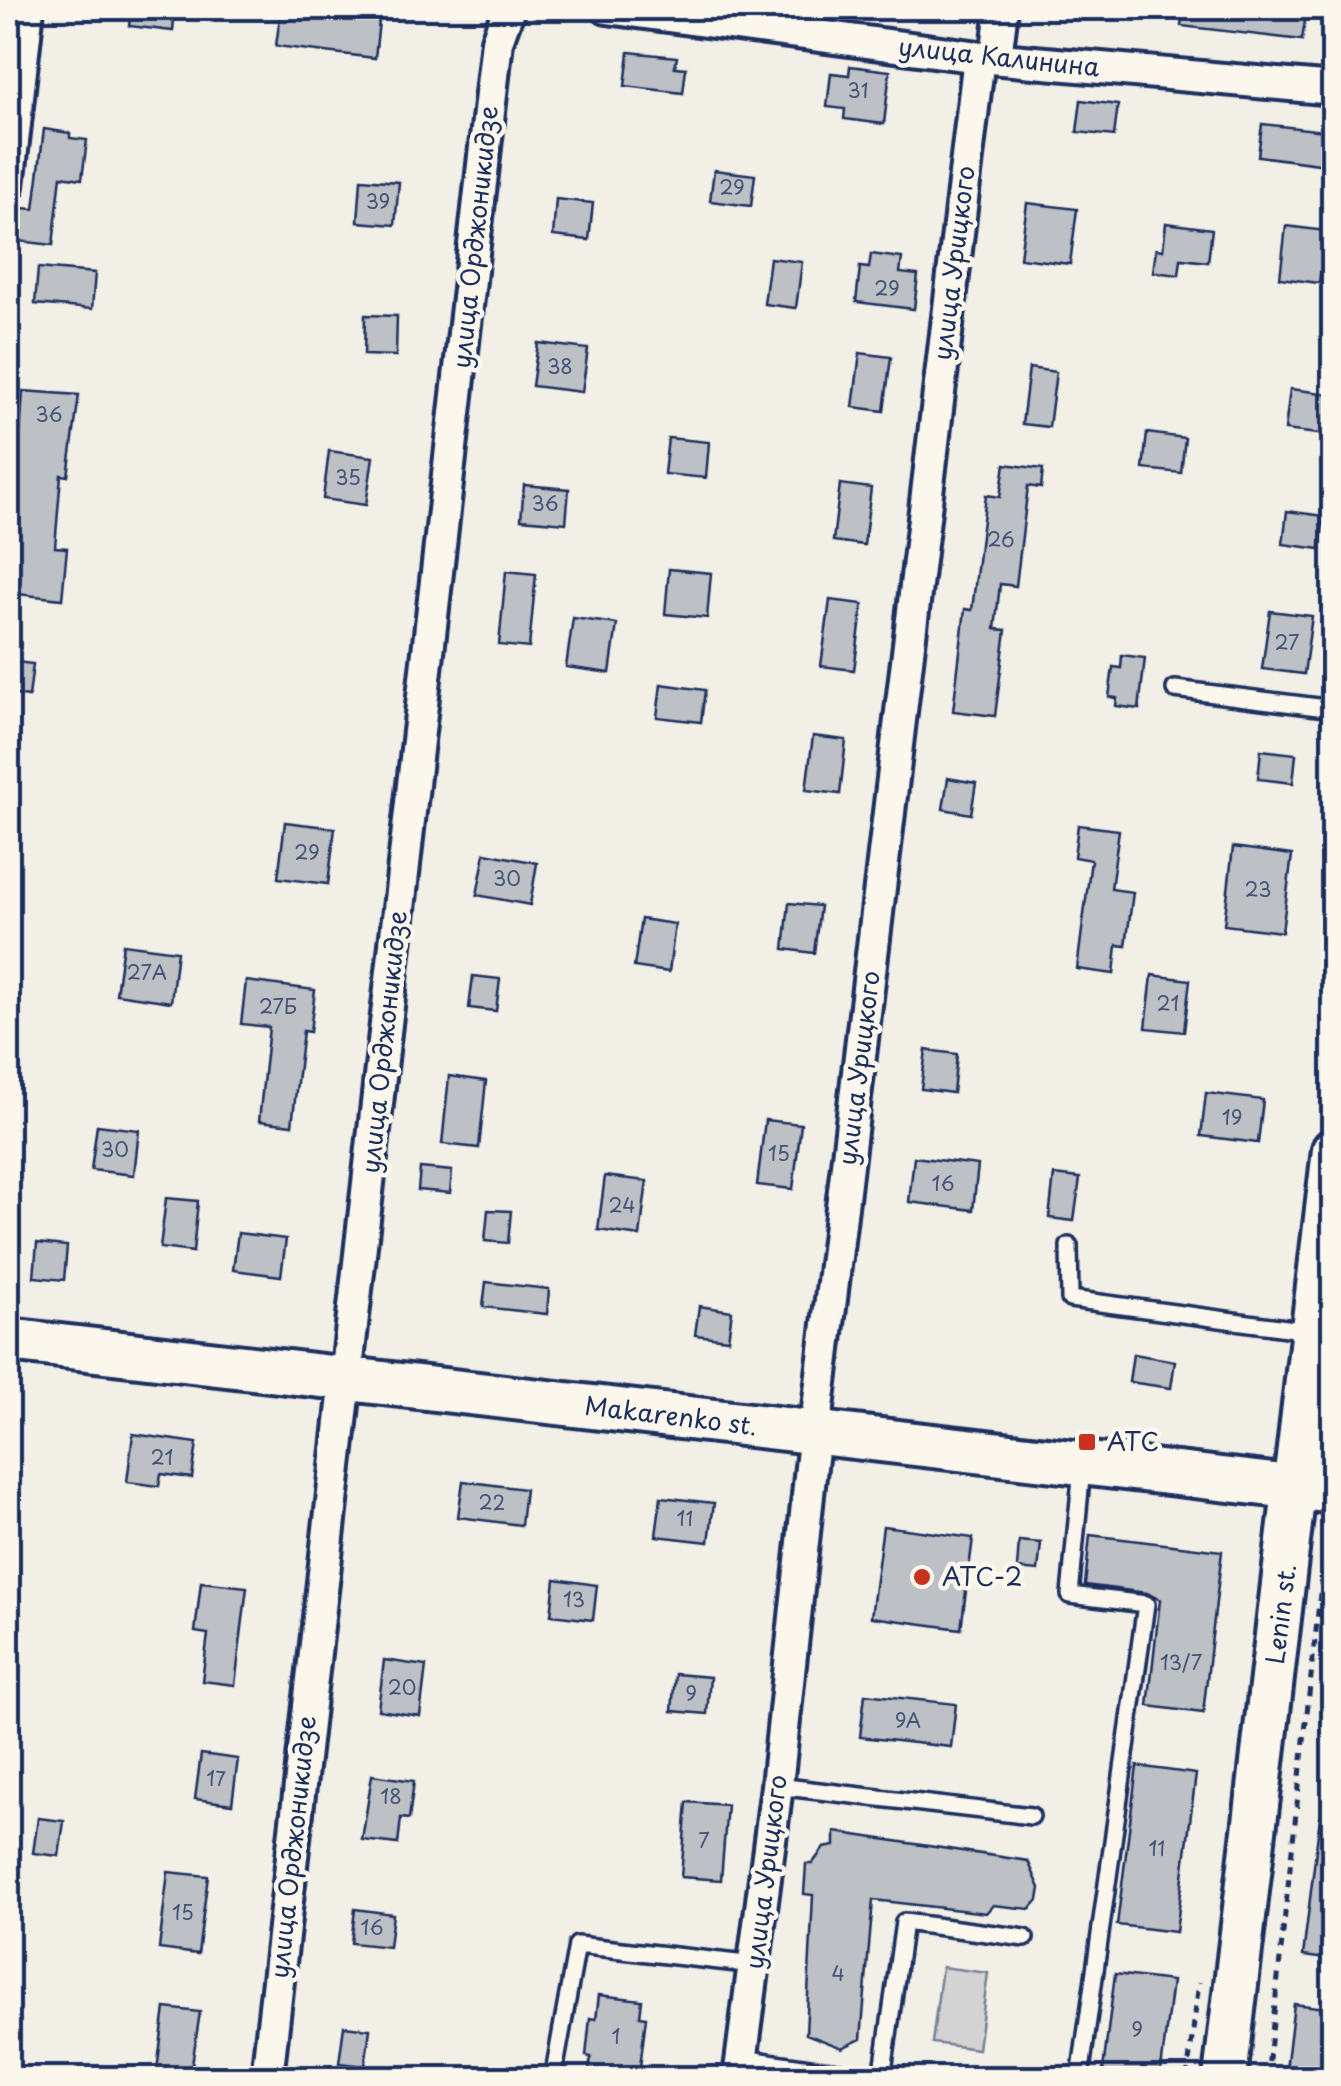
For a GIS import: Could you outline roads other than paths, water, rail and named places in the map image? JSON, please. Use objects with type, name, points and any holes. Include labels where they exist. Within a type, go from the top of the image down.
[{"type":"main road","name":"Lenin st.","points":[[1225,2078],[1319,1503],[1313,1332],[1334,1150]]},
{"type":"main road","name":"Makarenko st.","points":[[8,1340],[1083,1464],[1319,1503]]},
{"type":"street","points":[[8,186],[28,8]]},
{"type":"street","name":"улица Орджоникидзе","points":[[266,2078],[497,41],[509,8]]},
{"type":"street","name":"улица Калинина","points":[[606,8],[987,57],[1334,89]]},
{"type":"street","name":"улица Урицкого","points":[[741,2068],[987,57],[1002,8]]},
{"type":"lane","points":[[1175,689],[1334,709]]},
{"type":"lane","points":[[1069,1246],[1070,1299],[1313,1332]]},
{"type":"lane","points":[[1080,2078],[1146,1604],[1070,1594],[1083,1464]]},
{"type":"lane","points":[[777,1786],[1031,1816]]},
{"type":"lane","points":[[741,2068],[880,2078],[904,1922],[1026,1938]]},
{"type":"lane","points":[[554,2078],[576,1944],[755,1965]]},
{"type":"place","name":"АТС","points":[[1087,1442]]},
{"type":"place","name":"АТС-2","points":[[922,1577]]}]
